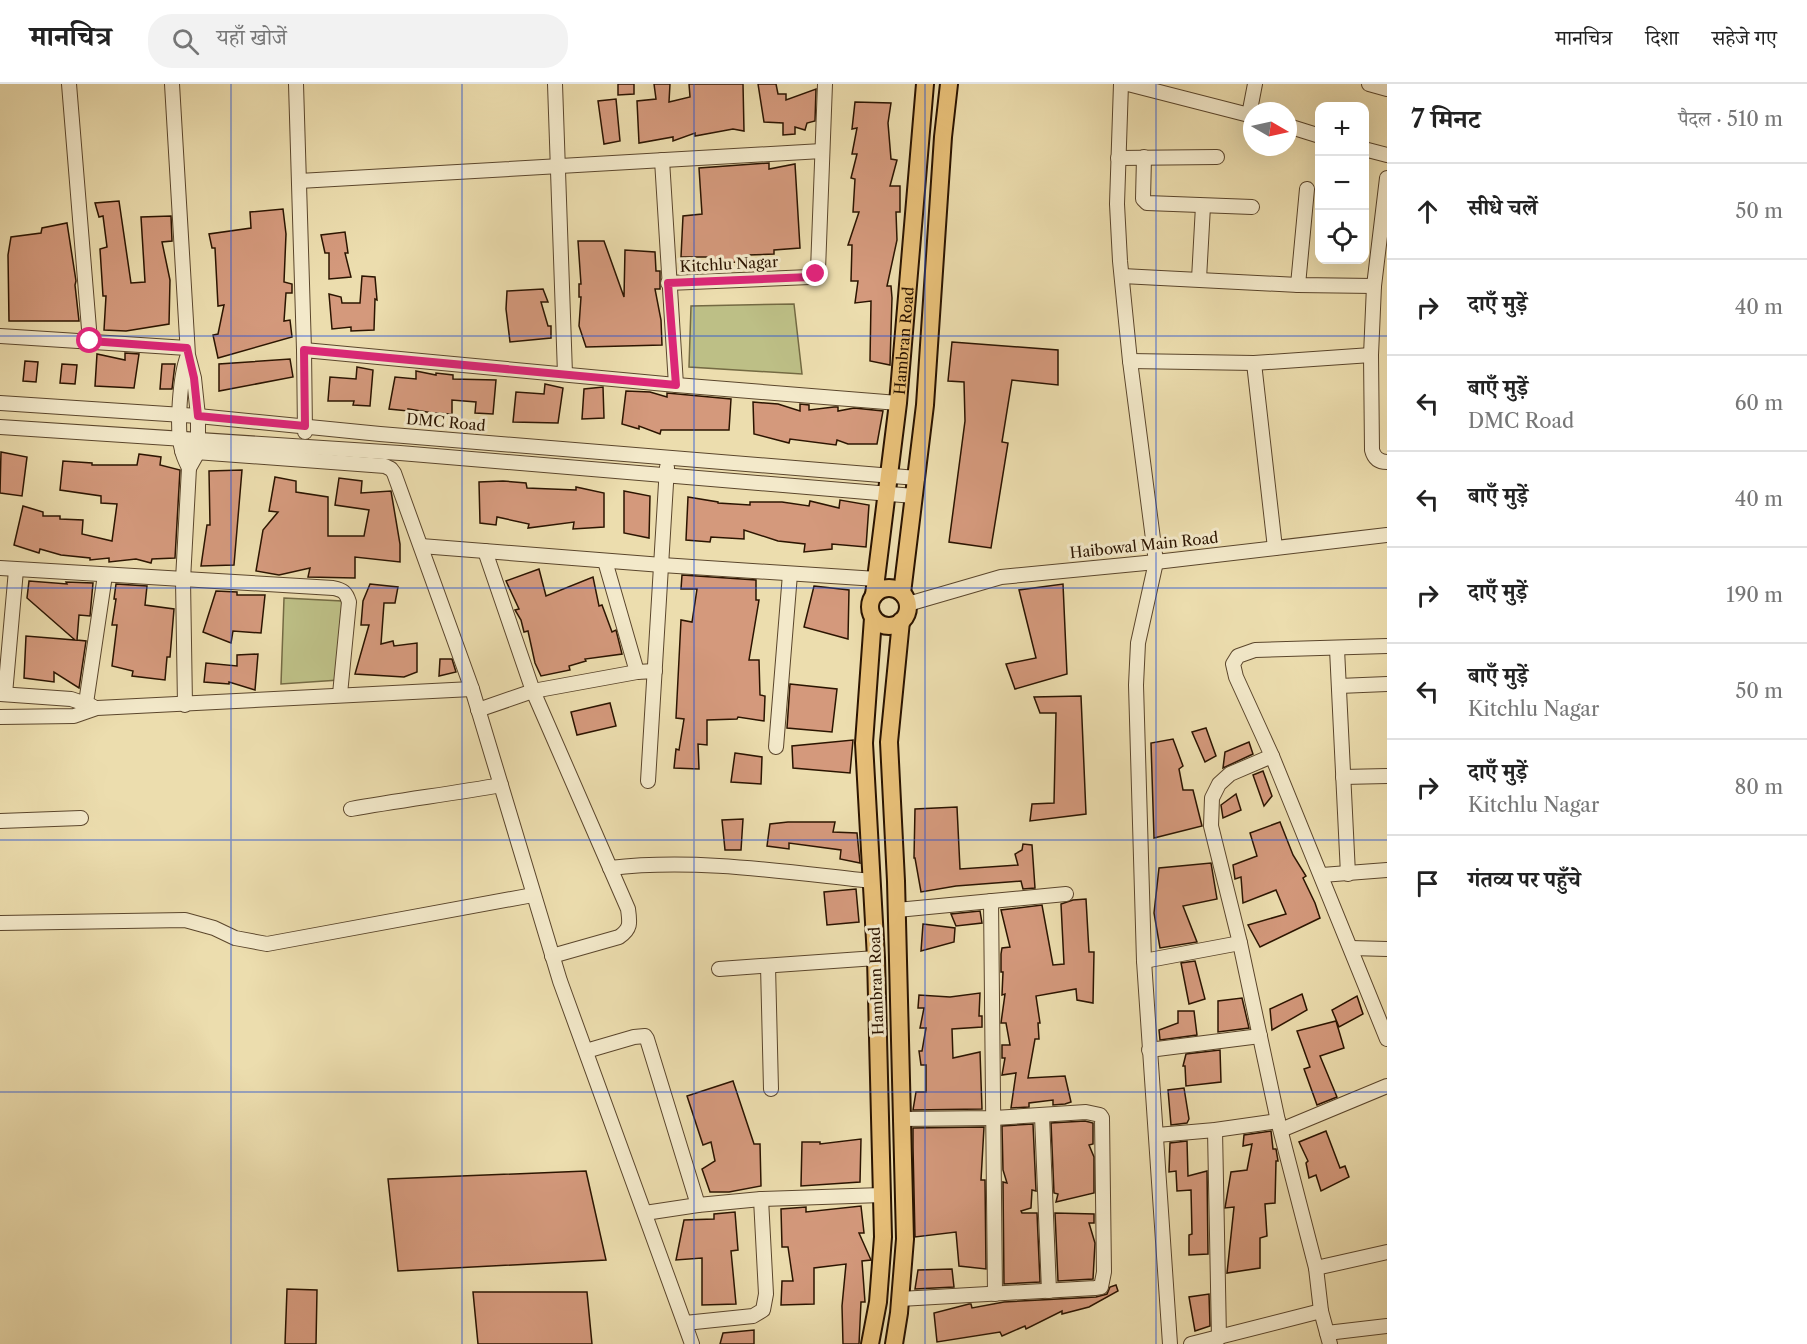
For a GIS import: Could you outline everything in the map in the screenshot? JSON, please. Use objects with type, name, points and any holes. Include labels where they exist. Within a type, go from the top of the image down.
[{"type":"main road","name":"Hambran Road","points":[[875,587],[897,403],[925,84]]},
{"type":"main road","name":"Hambran Road","points":[[905,598],[925,405],[943,137],[949,84]]},
{"type":"main road","points":[[875,587],[896,589],[905,598],[905,616],[901,621],[890,626],[883,625],[873,618],[870,606],[875,587]]},
{"type":"main road","name":"Hambran Road","points":[[870,1344],[878,1302],[882,1195],[876,958],[864,743],[873,618]]},
{"type":"main road","name":"Hambran Road","points":[[894,1344],[905,1239],[897,910],[889,742],[901,621]]},
{"type":"street","points":[[69,84],[90,341]]},
{"type":"street","points":[[172,84],[187,352],[194,378],[198,416],[198,445],[189,468],[183,580],[185,705]]},
{"type":"street","points":[[296,84],[306,447]]},
{"type":"street","points":[[555,84],[565,374]]},
{"type":"street","name":"Kitchlu Nagar","points":[[676,385],[668,283],[810,277],[818,270],[825,84]]},
{"type":"street","points":[[1121,84],[1118,204],[1122,276],[1130,361],[1156,562],[1138,643],[1136,685],[1144,961],[1170,1344]]},
{"type":"street","points":[[1128,84],[1243,114]]},
{"type":"street","points":[[1253,102],[1255,84]]},
{"type":"street","points":[[1369,84],[1387,89]]},
{"type":"street","points":[[1297,129],[1315,134]]},
{"type":"street","points":[[1369,150],[1387,155]]},
{"type":"street","points":[[299,181],[822,151]]},
{"type":"street","points":[[1118,158],[1217,157]]},
{"type":"street","points":[[1144,158],[1143,199],[1146,202],[1252,207]]},
{"type":"street","points":[[662,160],[668,283]]},
{"type":"street","points":[[1387,178],[1371,355],[1372,450],[1376,458],[1387,462]]},
{"type":"street","points":[[1298,285],[1307,189]]},
{"type":"street","points":[[1199,279],[1203,206]]},
{"type":"street","points":[[1122,276],[1378,290]]},
{"type":"street","points":[[0,336],[90,341],[187,352]]},
{"type":"street","points":[[304,350],[897,403]]},
{"type":"street","points":[[187,352],[180,415],[181,444],[189,468]]},
{"type":"street","points":[[1130,361],[1254,363],[1371,355]]},
{"type":"street","points":[[1254,363],[1275,548]]},
{"type":"street","name":"DMC Road","points":[[0,403],[198,416],[380,434],[917,478]]},
{"type":"street","points":[[0,427],[181,444],[306,447],[914,496]]},
{"type":"street","points":[[198,445],[385,466],[394,473],[472,689],[552,956],[692,1344]]},
{"type":"street","points":[[648,781],[668,456]]},
{"type":"street","name":"Haibowal Main Road","points":[[905,598],[1001,577],[1156,562],[1387,535]]},
{"type":"street","points":[[421,546],[789,574],[875,587]]},
{"type":"street","points":[[485,551],[533,691],[628,909],[630,926],[627,932],[613,940],[552,956]]},
{"type":"street","points":[[604,561],[637,672]]},
{"type":"street","points":[[0,568],[343,590],[349,602],[340,694]]},
{"type":"street","points":[[16,570],[3,694],[62,697],[92,706],[185,705],[340,694],[472,689]]},
{"type":"street","points":[[776,747],[789,574]]},
{"type":"street","points":[[92,706],[105,575]]},
{"type":"street","points":[[1387,646],[1255,650],[1242,654],[1235,660],[1234,671],[1322,875],[1387,1039]]},
{"type":"street","points":[[1337,649],[1348,874]]},
{"type":"street","points":[[478,710],[533,691],[637,672],[655,671]]},
{"type":"street","points":[[1339,686],[1387,684]]},
{"type":"street","points":[[0,717],[74,716],[92,706]]},
{"type":"street","points":[[1272,756],[1230,774],[1219,784],[1212,798],[1212,826],[1240,943],[1279,1126],[1316,1268],[1321,1311],[1328,1339],[1387,1326]]},
{"type":"street","points":[[1343,777],[1387,776]]},
{"type":"street","points":[[351,809],[501,785]]},
{"type":"street","points":[[0,821],[81,818]]},
{"type":"street","points":[[610,868],[643,864],[693,865],[872,881]]},
{"type":"street","points":[[1322,875],[1387,870]]},
{"type":"street","points":[[897,910],[1066,894]]},
{"type":"street","points":[[0,922],[185,920],[214,928],[235,938],[267,944],[533,895]]},
{"type":"street","points":[[992,901],[995,1294]]},
{"type":"street","points":[[1144,961],[1240,943]]},
{"type":"street","points":[[1351,948],[1387,949]]},
{"type":"street","points":[[719,969],[876,958]]},
{"type":"street","points":[[768,966],[771,1089]]},
{"type":"street","points":[[586,1051],[645,1036],[698,1205]]},
{"type":"street","points":[[1149,1050],[1260,1036]]},
{"type":"street","points":[[1157,1135],[1279,1126],[1387,1086]]},
{"type":"street","points":[[900,1299],[1095,1288],[1101,1287],[1104,1272],[1102,1118],[1100,1115],[1093,1112],[994,1118],[902,1119]]},
{"type":"street","points":[[1042,1116],[1049,1291]]},
{"type":"street","points":[[1215,1131],[1219,1338]]},
{"type":"street","points":[[645,1214],[698,1205],[761,1199],[882,1195]]},
{"type":"street","points":[[685,1323],[753,1316],[763,1311],[766,1294],[761,1199]]},
{"type":"street","points":[[1316,1268],[1387,1252]]},
{"type":"street","points":[[1191,1344],[1321,1311]]},
{"type":"green space","points":[[794,304],[802,374],[689,367],[691,306]]},
{"type":"green space","points":[[284,598],[342,601],[339,680],[281,684]]},
{"type":"building","points":[[618,84],[634,84],[634,94],[618,95]]},
{"type":"building","points":[[654,84],[670,84],[669,102],[690,97],[689,84],[743,84],[744,131],[733,129],[695,136],[695,133],[673,141],[673,137],[639,143],[637,101],[656,99]]},
{"type":"building","points":[[758,84],[776,84],[778,94],[786,94],[786,100],[816,89],[815,121],[807,123],[805,130],[795,127],[795,134],[783,135],[783,123],[764,122]]},
{"type":"building","points":[[616,99],[620,141],[604,144],[598,101]]},
{"type":"building","points":[[855,102],[891,103],[888,123],[891,159],[897,160],[890,186],[900,186],[900,212],[896,212],[897,240],[887,286],[891,286],[892,298],[890,365],[870,361],[871,301],[855,303],[858,281],[851,281],[852,245],[848,245],[859,212],[853,212],[855,179],[851,178],[857,154],[852,154],[857,128],[852,129]]},
{"type":"building","points":[[769,163],[769,169],[795,164],[800,248],[774,250],[774,254],[748,255],[748,261],[725,263],[710,263],[710,257],[681,257],[683,216],[702,214],[699,168]]},
{"type":"building","points":[[119,201],[131,283],[145,282],[141,217],[171,216],[172,241],[162,242],[170,280],[169,324],[126,331],[104,330],[106,296],[103,296],[100,249],[107,247],[103,216],[99,217],[95,203]]},
{"type":"building","points":[[283,209],[286,234],[284,282],[292,284],[292,293],[286,293],[284,321],[290,320],[292,337],[218,358],[213,335],[218,334],[224,305],[218,306],[215,248],[212,248],[209,234],[251,228],[250,212]]},
{"type":"building","points":[[67,223],[76,281],[79,321],[9,321],[8,255],[11,237],[41,233],[42,228]]},
{"type":"building","points":[[345,232],[348,253],[345,253],[351,277],[329,279],[329,253],[325,253],[321,235]]},
{"type":"building","points":[[578,241],[604,241],[624,297],[625,250],[655,252],[656,271],[660,271],[660,289],[655,289],[661,320],[662,345],[586,347],[579,326],[581,297],[579,297],[579,284],[581,284]]},
{"type":"building","points":[[362,276],[375,277],[377,300],[375,299],[374,330],[351,331],[351,327],[332,329],[329,294],[341,297],[342,303],[360,303]]},
{"type":"building","points":[[543,289],[548,302],[541,302],[548,326],[551,326],[551,338],[510,342],[506,309],[507,291]]},
{"type":"building","points":[[952,342],[1058,350],[1058,385],[1012,380],[1002,442],[1008,443],[991,548],[949,542],[965,421],[964,382],[948,381]]},
{"type":"building","points":[[125,353],[139,354],[134,388],[95,386],[97,354],[125,360]]},
{"type":"building","points":[[290,359],[293,377],[219,391],[219,364]]},
{"type":"building","points":[[25,361],[38,362],[36,382],[23,381]]},
{"type":"building","points":[[62,364],[77,365],[75,384],[60,383]]},
{"type":"building","points":[[162,364],[175,364],[172,389],[160,389]]},
{"type":"building","points":[[357,367],[373,370],[370,406],[353,405],[354,401],[328,401],[330,377],[356,379]]},
{"type":"building","points":[[416,371],[436,375],[436,373],[453,375],[453,379],[496,380],[493,414],[475,413],[476,402],[452,400],[452,414],[389,409],[395,377],[416,379]]},
{"type":"building","points":[[545,384],[563,388],[558,423],[513,422],[516,392],[544,394]]},
{"type":"building","points":[[603,387],[604,418],[582,419],[584,389]]},
{"type":"building","points":[[626,391],[650,392],[667,397],[667,393],[731,399],[729,430],[661,430],[660,434],[639,426],[639,429],[622,424]]},
{"type":"building","points":[[753,402],[778,404],[800,411],[800,404],[809,405],[809,410],[838,407],[838,411],[854,408],[883,411],[877,444],[848,444],[837,440],[836,445],[790,439],[789,443],[754,434]]},
{"type":"building","points":[[1,452],[27,457],[22,496],[0,493]]},
{"type":"building","points":[[139,454],[161,457],[160,465],[180,470],[175,558],[152,559],[151,563],[136,559],[109,562],[109,558],[90,560],[90,558],[61,555],[40,549],[39,553],[14,545],[23,506],[43,512],[43,516],[83,520],[82,534],[112,541],[117,504],[101,503],[101,496],[60,490],[63,461],[92,463],[92,465],[137,465]]},
{"type":"building","points":[[242,470],[234,565],[201,566],[207,525],[210,525],[209,471]]},
{"type":"building","points":[[275,477],[296,481],[296,492],[328,497],[328,536],[364,536],[369,510],[335,505],[339,478],[362,481],[361,493],[391,491],[400,544],[400,562],[355,557],[355,578],[308,577],[310,568],[279,575],[256,571],[263,530],[278,512],[269,511]]},
{"type":"building","points":[[479,482],[526,483],[527,488],[576,490],[576,487],[604,493],[604,527],[573,529],[574,522],[528,528],[529,524],[497,517],[496,525],[480,523]]},
{"type":"building","points":[[624,491],[650,496],[649,538],[624,533]]},
{"type":"building","points":[[688,497],[718,503],[750,505],[750,502],[782,502],[809,506],[810,501],[839,508],[840,500],[869,505],[866,547],[832,544],[832,549],[804,552],[805,544],[778,541],[744,530],[744,539],[711,537],[710,542],[686,540]]},
{"type":"building","points":[[539,569],[546,596],[593,577],[599,606],[602,605],[612,632],[616,630],[622,654],[585,659],[586,661],[569,666],[570,670],[541,676],[535,663],[528,631],[524,632],[515,610],[519,609],[506,581]]},
{"type":"building","points":[[682,575],[756,580],[756,600],[759,600],[749,660],[759,660],[760,695],[765,696],[764,721],[738,717],[737,719],[707,720],[707,745],[698,744],[699,769],[674,768],[676,749],[679,750],[684,719],[676,718],[681,620],[692,622],[697,589],[681,589]]},
{"type":"building","points":[[29,581],[67,584],[66,582],[93,583],[90,616],[79,615],[77,640],[86,641],[79,688],[54,672],[54,682],[24,678],[26,636],[75,640],[27,598]]},
{"type":"building","points":[[116,584],[147,586],[145,605],[174,609],[170,657],[167,657],[165,680],[132,676],[133,671],[112,666],[117,625],[112,625]]},
{"type":"building","points":[[370,584],[398,587],[395,603],[384,603],[381,644],[393,641],[394,646],[417,643],[417,672],[404,677],[355,674],[369,625],[361,625],[363,601]]},
{"type":"building","points":[[1063,584],[1067,674],[1015,689],[1006,664],[1036,658],[1019,590]]},
{"type":"building","points":[[814,586],[849,590],[848,639],[804,627]]},
{"type":"building","points":[[216,591],[237,592],[237,595],[265,595],[261,633],[233,631],[231,643],[203,632]]},
{"type":"building","points":[[258,654],[255,690],[229,682],[229,684],[204,682],[206,663],[237,666],[237,655]]},
{"type":"building","points":[[440,659],[452,659],[456,672],[439,676]]},
{"type":"building","points":[[790,684],[837,689],[832,732],[787,728]]},
{"type":"building","points":[[1081,696],[1086,814],[1030,821],[1032,804],[1054,803],[1056,713],[1040,713],[1034,697]]},
{"type":"building","points":[[610,703],[616,726],[577,735],[571,712]]},
{"type":"building","points":[[1206,728],[1216,756],[1205,762],[1192,732]]},
{"type":"building","points":[[1173,739],[1183,766],[1179,769],[1183,790],[1193,790],[1202,826],[1154,838],[1151,743]]},
{"type":"building","points":[[853,740],[850,773],[793,768],[792,746]]},
{"type":"building","points":[[1249,742],[1253,754],[1223,768],[1225,752]]},
{"type":"building","points":[[735,753],[762,757],[761,784],[731,782]]},
{"type":"building","points":[[1263,771],[1272,796],[1264,806],[1253,775]]},
{"type":"building","points":[[1236,794],[1241,810],[1223,818],[1221,805]]},
{"type":"building","points":[[957,807],[960,869],[1018,865],[1015,854],[1022,850],[1023,844],[1032,845],[1035,888],[1023,889],[1021,881],[956,886],[921,892],[914,858],[915,809]]},
{"type":"building","points":[[743,819],[741,850],[725,850],[722,820]]},
{"type":"building","points":[[835,822],[833,832],[857,833],[860,863],[840,859],[841,850],[789,843],[789,849],[767,846],[770,824]]},
{"type":"building","points":[[1280,822],[1293,855],[1306,876],[1303,878],[1320,918],[1260,947],[1248,925],[1286,914],[1276,890],[1243,903],[1241,877],[1235,879],[1233,865],[1257,856],[1250,833]]},
{"type":"building","points":[[1211,863],[1217,899],[1183,906],[1197,942],[1160,948],[1154,913],[1159,868]]},
{"type":"building","points":[[856,889],[859,922],[827,925],[824,892]]},
{"type":"building","points":[[1086,899],[1089,952],[1094,952],[1093,1003],[1077,1000],[1076,989],[1036,996],[1040,1023],[1038,1023],[1039,1039],[1035,1039],[1028,1078],[1065,1076],[1071,1102],[1053,1105],[1053,1100],[1029,1103],[1029,1107],[1011,1108],[1016,1073],[1002,1075],[1005,1058],[1002,1058],[1002,1045],[1010,1045],[1006,1023],[1001,1023],[1005,994],[1002,995],[1001,954],[1002,948],[1010,947],[1001,910],[1042,905],[1053,965],[1064,964],[1061,904]]},
{"type":"building","points":[[980,911],[982,923],[956,926],[951,914]]},
{"type":"building","points":[[923,924],[955,928],[954,942],[921,951]]},
{"type":"building","points":[[1195,961],[1205,999],[1189,1004],[1181,963]]},
{"type":"building","points":[[980,993],[979,1016],[982,1016],[982,1027],[952,1029],[953,1058],[980,1052],[982,1109],[913,1110],[916,1092],[926,1092],[926,1065],[921,1065],[919,1051],[922,1051],[926,1028],[920,1028],[924,1008],[918,1008],[919,995],[950,997]]},
{"type":"building","points":[[1302,994],[1307,1010],[1272,1030],[1270,1009]]},
{"type":"building","points":[[1357,996],[1363,1014],[1339,1027],[1332,1010]]},
{"type":"building","points":[[1242,998],[1249,1028],[1218,1032],[1218,1001]]},
{"type":"building","points":[[1178,1011],[1194,1011],[1197,1035],[1160,1040],[1159,1030],[1178,1023]]},
{"type":"building","points":[[1336,1021],[1344,1048],[1320,1056],[1337,1097],[1317,1105],[1304,1069],[1310,1067],[1297,1031]]},
{"type":"building","points":[[1220,1050],[1221,1082],[1186,1086],[1185,1066],[1183,1066],[1186,1054]]},
{"type":"building","points":[[733,1081],[754,1144],[760,1144],[761,1186],[729,1192],[710,1192],[702,1169],[715,1161],[711,1142],[703,1145],[687,1096]]},
{"type":"building","points":[[1184,1088],[1189,1119],[1187,1123],[1171,1125],[1168,1090]]},
{"type":"building","points":[[1085,1121],[1093,1123],[1093,1144],[1089,1145],[1094,1157],[1094,1193],[1056,1202],[1058,1194],[1054,1193],[1051,1123]]},
{"type":"building","points":[[1033,1124],[1036,1191],[1032,1190],[1031,1208],[1021,1211],[1022,1213],[1037,1213],[1040,1282],[1004,1284],[1003,1182],[1007,1183],[1003,1170],[1002,1126]]},
{"type":"building","points":[[984,1127],[981,1180],[985,1180],[986,1269],[959,1266],[956,1232],[915,1237],[913,1147],[913,1128]]},
{"type":"building","points":[[1271,1131],[1273,1149],[1276,1149],[1278,1161],[1276,1161],[1275,1203],[1265,1204],[1267,1236],[1260,1238],[1260,1268],[1227,1273],[1234,1207],[1225,1208],[1231,1172],[1247,1170],[1252,1144],[1243,1146],[1244,1135]]},
{"type":"building","points":[[1326,1131],[1340,1168],[1345,1166],[1349,1177],[1321,1191],[1316,1175],[1309,1178],[1306,1163],[1308,1161],[1299,1142]]},
{"type":"building","points":[[861,1139],[860,1182],[801,1186],[802,1142],[820,1142],[820,1144]]},
{"type":"building","points":[[1187,1141],[1188,1176],[1207,1171],[1208,1254],[1189,1255],[1189,1235],[1192,1234],[1191,1190],[1177,1191],[1176,1171],[1169,1172],[1170,1143]]},
{"type":"building","points":[[586,1171],[606,1260],[398,1271],[388,1179]]},
{"type":"building","points":[[861,1206],[864,1233],[859,1233],[871,1260],[862,1261],[865,1302],[861,1302],[859,1344],[843,1344],[842,1306],[846,1264],[814,1268],[814,1304],[781,1305],[782,1281],[793,1281],[788,1247],[782,1247],[781,1209],[806,1207],[806,1212]]},
{"type":"building","points":[[735,1212],[738,1250],[731,1251],[736,1304],[702,1305],[702,1258],[676,1260],[684,1220],[714,1219],[714,1214]]},
{"type":"building","points":[[1055,1213],[1094,1214],[1094,1223],[1089,1223],[1095,1243],[1093,1279],[1058,1281]]},
{"type":"building","points":[[952,1269],[954,1287],[915,1289],[918,1270]]},
{"type":"building","points":[[1116,1285],[1118,1291],[1089,1307],[1062,1314],[1062,1311],[1026,1329],[1025,1326],[1002,1336],[1000,1332],[937,1342],[934,1313],[969,1304],[972,1308],[1004,1302],[1096,1297],[1107,1294],[1110,1287]]},
{"type":"building","points":[[287,1289],[317,1290],[316,1344],[285,1344]]},
{"type":"building","points":[[473,1292],[587,1292],[592,1344],[478,1344]]},
{"type":"building","points":[[1209,1294],[1210,1326],[1195,1331],[1189,1297]]},
{"type":"building","points":[[754,1330],[754,1344],[720,1344],[723,1333]]},
{"type":"route","points":[[90,341],[187,348],[194,378],[198,416],[305,426],[304,350],[676,385],[668,283],[810,277],[816,274]]}]
